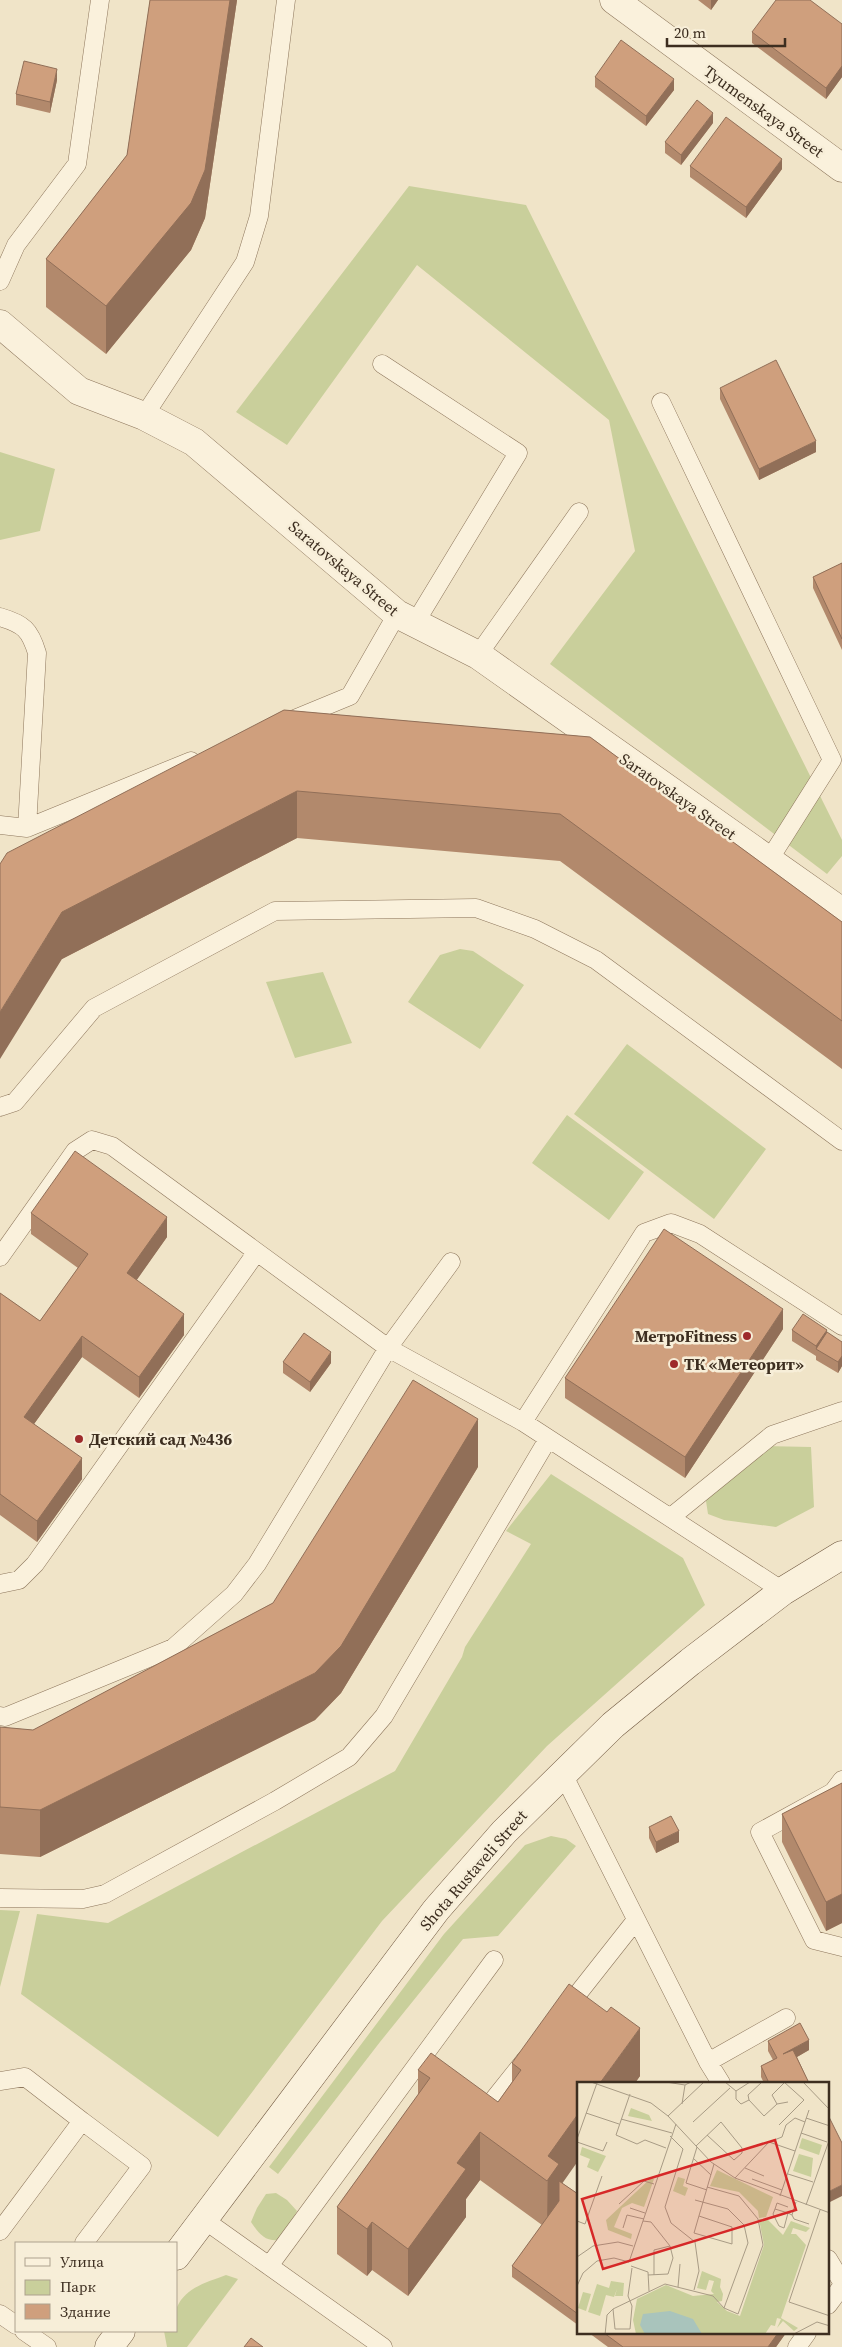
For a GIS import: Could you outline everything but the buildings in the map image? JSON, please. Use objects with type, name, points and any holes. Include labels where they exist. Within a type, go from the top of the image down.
[{"type":"street","name":"Tyumenskaya Street","points":[[614,0],[842,168]]},
{"type":"street","name":"Saratovskaya Street","points":[[0,324],[79,391],[144,416],[194,442],[406,618],[478,655],[842,912]]},
{"type":"street","name":"Shota Rustaveli Street","points":[[178,2253],[436,1910],[504,1832],[628,1713],[690,1662],[784,1591],[842,1555]]},
{"type":"street","points":[[110,2347],[120,2332]]},
{"type":"lane","points":[[0,281],[16,245],[77,164],[100,0]]},
{"type":"lane","points":[[144,416],[245,262],[259,216],[286,0]]},
{"type":"lane","points":[[267,730],[350,696],[406,618],[518,453],[382,364]]},
{"type":"lane","points":[[661,402],[832,760],[769,860]]},
{"type":"lane","points":[[478,655],[579,512]]},
{"type":"lane","points":[[0,617],[12,621],[31,634],[37,653],[27,828]]},
{"type":"lane","points":[[0,825],[27,828],[202,756]]},
{"type":"lane","points":[[0,1107],[14,1102],[94,1008],[275,911],[476,908],[536,929],[596,960],[842,1141]]},
{"type":"lane","points":[[0,1257],[75,1151],[92,1140],[112,1146],[388,1348],[523,1422],[784,1591]]},
{"type":"lane","points":[[523,1422],[644,1233],[671,1223],[700,1234],[842,1326]]},
{"type":"lane","points":[[0,1584],[18,1580],[35,1564],[256,1253]]},
{"type":"lane","points":[[0,1716],[5,1717],[173,1648],[234,1594],[257,1564],[388,1348],[451,1262]]},
{"type":"lane","points":[[671,1517],[772,1435],[842,1411]]},
{"type":"lane","points":[[0,1898],[83,1899],[105,1894],[275,1801],[349,1757],[384,1716],[548,1439]]},
{"type":"lane","points":[[563,1774],[708,2062],[720,2082]]},
{"type":"lane","points":[[842,1780],[833,1792],[760,1832],[814,1940],[842,1947]]},
{"type":"lane","points":[[557,2020],[636,1920]]},
{"type":"lane","points":[[270,2266],[494,1960]]},
{"type":"lane","points":[[708,2062],[786,2018]]},
{"type":"lane","points":[[490,2104],[539,2043]]},
{"type":"lane","points":[[0,2081],[25,2077],[142,2166],[85,2242]]},
{"type":"lane","points":[[0,2231],[82,2121]]},
{"type":"lane","points":[[203,2220],[383,2347]]},
{"type":"lane","points":[[830,2262],[842,2282]]},
{"type":"lane","points":[[830,2302],[842,2286]]},
{"type":"lane","points":[[0,2314],[15,2324]]},
{"type":"lane","points":[[25,2332],[47,2347]]},
{"type":"lane","points":[[797,2347],[807,2334]]},
{"type":"green space","points":[[409,186],[526,205],[842,840],[842,856],[827,874],[550,664],[635,551],[609,420],[417,265],[287,445],[236,412]]},
{"type":"green space","points":[[0,452],[55,469],[40,531],[0,540]]},
{"type":"green space","points":[[460,949],[473,951],[524,985],[480,1049],[408,1002],[440,955]]},
{"type":"green space","points":[[323,972],[352,1043],[295,1058],[266,982]]},
{"type":"green space","points":[[627,1044],[766,1149],[714,1219],[574,1114]]},
{"type":"green space","points":[[567,1115],[644,1172],[609,1220],[532,1163]]},
{"type":"green space","points":[[764,1446],[811,1447],[814,1507],[776,1527],[724,1520],[708,1514],[706,1501],[711,1491]]},
{"type":"green space","points":[[551,1474],[683,1558],[705,1605],[547,1746],[382,1921],[218,2137],[21,1994],[37,1914],[108,1923],[395,1771],[462,1657],[465,1647],[531,1544],[506,1531]]},
{"type":"green space","points":[[551,1836],[566,1839],[576,1846],[498,1936],[463,1939],[380,2042],[278,2174],[269,2167],[444,1934],[525,1845]]},
{"type":"green space","points":[[0,1910],[20,1911],[0,1987]]},
{"type":"green space","points":[[276,2193],[287,2200],[297,2211],[281,2240],[271,2240],[263,2237],[251,2222],[266,2194]]},
{"type":"green space","points":[[226,2275],[238,2279],[187,2347],[167,2347],[164,2332],[178,2332],[178,2305],[181,2300],[192,2290]]},
{"type":"place","name":"МетроFitness","points":[[747,1336]]},
{"type":"place","name":"ТК «Метеорит»","points":[[674,1364]]},
{"type":"place","name":"Детский сад №436","points":[[79,1439]]}]
